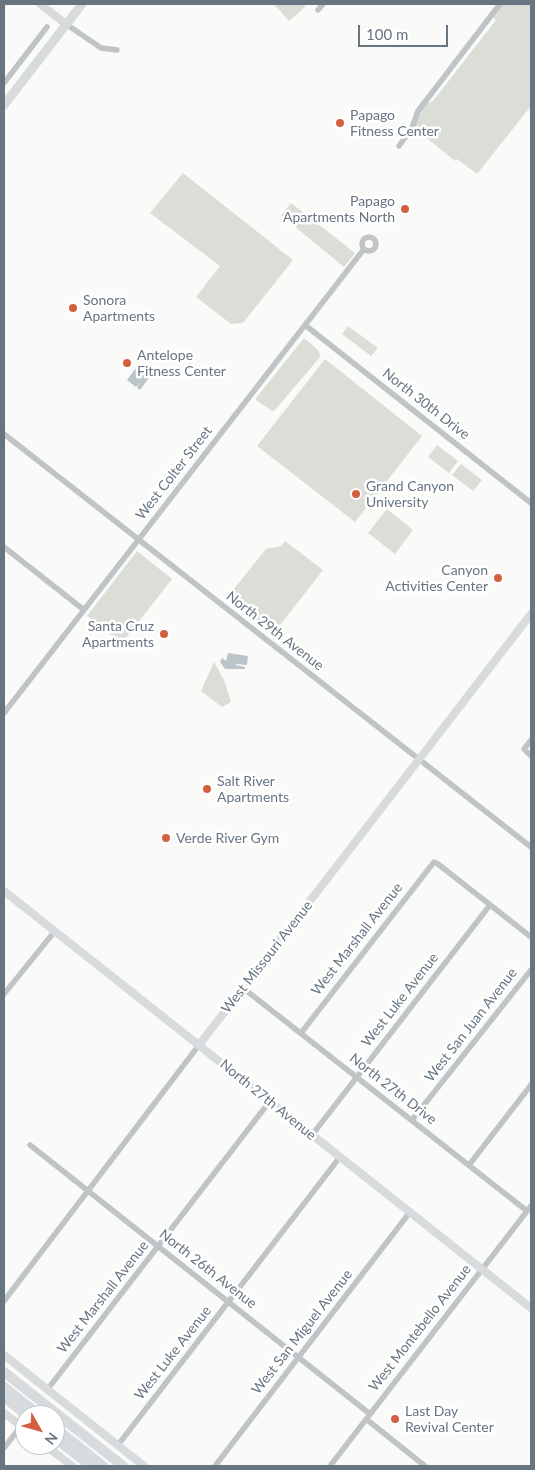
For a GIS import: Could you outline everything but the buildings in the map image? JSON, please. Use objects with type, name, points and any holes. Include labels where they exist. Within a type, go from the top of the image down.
[{"type":"highway","points":[[4,1372],[123,1466]]},
{"type":"highway","points":[[4,1381],[34,1405]]},
{"type":"highway","points":[[4,1387],[26,1405]]},
{"type":"highway","points":[[4,1398],[15,1406]]},
{"type":"highway","points":[[65,1429],[112,1466]]},
{"type":"highway","points":[[65,1436],[103,1466]]},
{"type":"highway","points":[[65,1446],[91,1466]]},
{"type":"main road","points":[[40,4],[66,24]]},
{"type":"main road","points":[[4,104],[82,4]]},
{"type":"main road","name":"West Missouri Avenue","points":[[199,1045],[530,620]]},
{"type":"main road","name":"North 27th Avenue","points":[[4,891],[531,1308]]},
{"type":"main road","points":[[4,1355],[144,1466]]},
{"type":"main road","points":[[4,1412],[15,1421]]},
{"type":"main road","points":[[58,1455],[72,1466]]},
{"type":"street","points":[[318,10],[323,4]]},
{"type":"street","points":[[398,146],[414,124],[418,111],[500,4]]},
{"type":"street","points":[[66,24],[101,48],[117,50]]},
{"type":"street","points":[[4,82],[47,27]]},
{"type":"street","name":"West Colter Street","points":[[4,713],[364,249]]},
{"type":"street","name":"North 30th Drive","points":[[305,325],[531,503]]},
{"type":"street","name":"North 29th Avenue","points":[[4,434],[531,847]]},
{"type":"street","points":[[4,548],[84,610]]},
{"type":"street","points":[[531,740],[524,749],[531,756]]},
{"type":"street","name":"West Marshall Avenue","points":[[301,1033],[434,862],[490,904]]},
{"type":"street","points":[[490,904],[531,937]]},
{"type":"street","name":"West Luke Avenue","points":[[312,1135],[490,904]]},
{"type":"street","points":[[4,994],[55,931]]},
{"type":"street","name":"West San Juan Avenue","points":[[412,1120],[531,970]]},
{"type":"street","name":"North 27th Drive","points":[[243,988],[469,1165],[529,1208]]},
{"type":"street","name":"West Missouri Avenue","points":[[4,1300],[199,1045]]},
{"type":"street","points":[[469,1165],[531,1085]]},
{"type":"street","name":"West Marshall Avenue","points":[[47,1390],[270,1101]]},
{"type":"street","name":"North 26th Avenue","points":[[30,1145],[370,1414]]},
{"type":"street","name":"West Luke Avenue","points":[[118,1445],[340,1157]]},
{"type":"street","name":"West Montebello Avenue","points":[[330,1466],[529,1208]]},
{"type":"street","name":"West San Miguel Avenue","points":[[215,1466],[410,1212]]},
{"type":"street","points":[[366,1419],[425,1466]]},
{"type":"street","points":[[4,1448],[15,1436]]},
{"type":"shaded area","points":[[274,4],[303,4],[306,6],[289,21]]},
{"type":"shaded area","points":[[502,4],[531,4],[531,106],[477,174],[457,159],[455,161],[415,127],[419,113],[427,103],[433,101],[496,20],[493,17]]},
{"type":"shaded area","points":[[183,173],[293,260],[243,323],[231,324],[196,297],[220,266],[150,213]]},
{"type":"shaded area","points":[[291,203],[355,253],[344,267],[281,215]]},
{"type":"shaded area","points":[[348,326],[378,348],[371,356],[342,334]]},
{"type":"shaded area","points":[[304,338],[319,351],[320,357],[275,410],[272,411],[256,400],[256,398]]},
{"type":"shaded area","points":[[325,359],[422,436],[355,522],[257,446]]},
{"type":"shaded area","points":[[139,364],[148,371],[146,376],[149,372],[152,374],[140,390],[137,388],[140,383],[136,387],[127,380]]},
{"type":"shaded area","points":[[437,445],[458,461],[449,473],[428,457]]},
{"type":"shaded area","points":[[461,464],[482,480],[473,491],[452,475]]},
{"type":"shaded area","points":[[387,509],[413,530],[395,554],[368,533]]},
{"type":"shaded area","points":[[285,541],[323,570],[273,634],[228,598],[266,549],[281,546]]},
{"type":"shaded area","points":[[137,551],[172,579],[122,643],[87,616]]},
{"type":"shaded area","points":[[228,653],[248,656],[247,665],[236,664],[245,667],[245,669],[225,669],[220,662],[222,658],[226,661]]},
{"type":"shaded area","points":[[214,662],[224,680],[231,702],[222,707],[201,691]]},
{"type":"place","name":"Papago Fitness Center","points":[[340,123]]},
{"type":"place","name":"Papago Apartments North","points":[[405,209]]},
{"type":"place","name":"Sonora Apartments","points":[[73,308]]},
{"type":"place","name":"Antelope Fitness Center","points":[[127,363]]},
{"type":"place","name":"Grand Canyon University","points":[[356,494]]},
{"type":"place","name":"Canyon Activities Center","points":[[498,578]]},
{"type":"place","name":"Santa Cruz Apartments","points":[[164,634]]},
{"type":"place","name":"Salt River Apartments","points":[[207,789]]},
{"type":"place","name":"Verde River Gym","points":[[166,838]]},
{"type":"place","name":"Last Day Revival Center","points":[[395,1419]]}]
